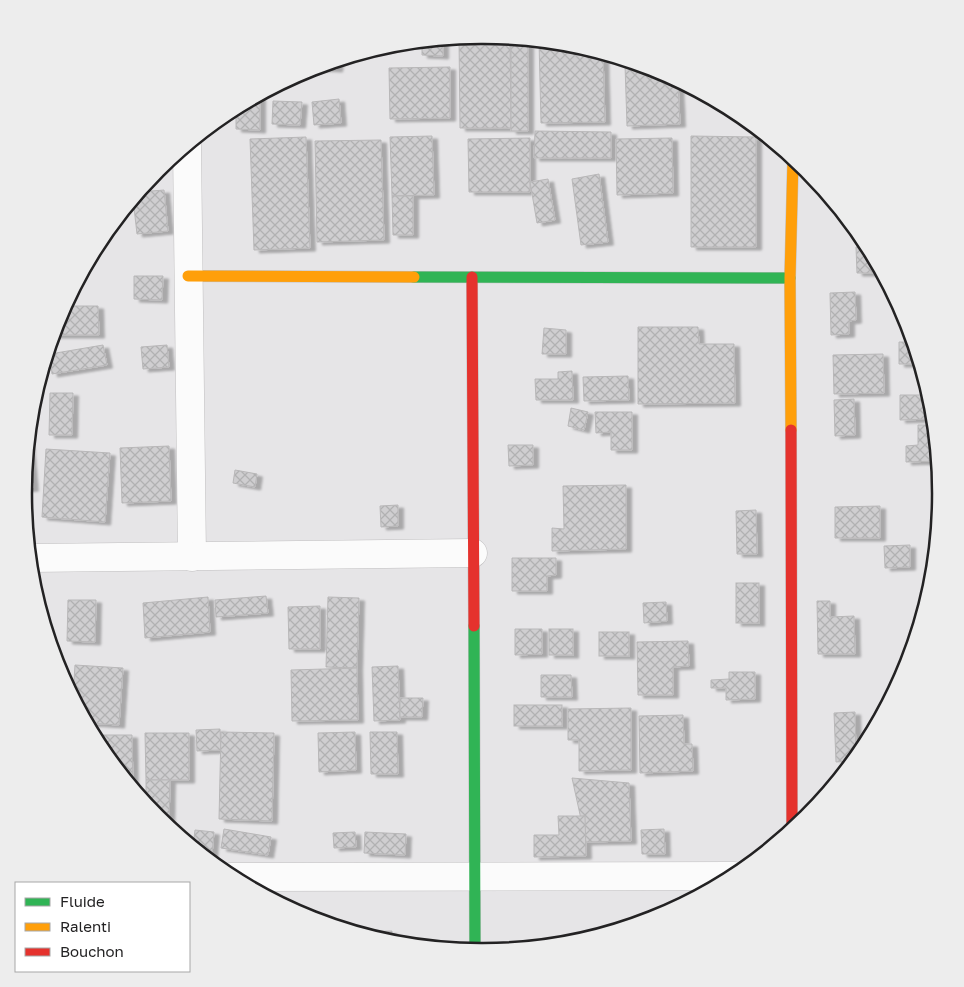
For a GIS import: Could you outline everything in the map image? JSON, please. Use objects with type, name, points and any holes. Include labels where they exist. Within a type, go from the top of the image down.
[{"type":"street","points":[[187,155],[192,556]]},
{"type":"street","points":[[792,818],[790,278],[793,169]]},
{"type":"street","points":[[188,276],[790,278]]},
{"type":"street","points":[[472,277],[475,943]]},
{"type":"street","points":[[37,558],[473,553]]},
{"type":"street","points":[[248,877],[718,876]]},
{"type":"building","points":[[459,45],[510,45],[511,128],[460,128]]},
{"type":"building","points":[[511,45],[528,47],[528,131],[511,131]]},
{"type":"building","points":[[443,46],[443,56],[422,55],[422,48]]},
{"type":"building","points":[[539,48],[603,61],[605,122],[541,123]]},
{"type":"building","points":[[450,67],[450,118],[390,119],[389,68]]},
{"type":"building","points":[[625,68],[678,89],[680,124],[627,126]]},
{"type":"building","points":[[339,99],[341,123],[314,125],[312,102]]},
{"type":"building","points":[[273,101],[302,102],[300,125],[272,124]]},
{"type":"building","points":[[260,102],[260,130],[236,129],[236,117]]},
{"type":"building","points":[[535,131],[611,132],[611,158],[534,158]]},
{"type":"building","points":[[432,136],[434,195],[392,196],[390,137]]},
{"type":"building","points":[[691,136],[756,137],[756,247],[691,247]]},
{"type":"building","points":[[306,137],[310,248],[254,250],[250,139]]},
{"type":"building","points":[[530,138],[530,192],[469,192],[468,139]]},
{"type":"building","points":[[672,138],[673,193],[617,195],[616,139]]},
{"type":"building","points":[[381,140],[384,240],[317,242],[315,141]]},
{"type":"building","points":[[599,174],[608,242],[581,245],[572,179]]},
{"type":"building","points":[[548,179],[555,220],[537,223],[530,182]]},
{"type":"building","points":[[164,190],[168,231],[137,234],[134,209],[150,191]]},
{"type":"building","points":[[392,196],[413,196],[413,235],[393,235]]},
{"type":"building","points":[[856,247],[858,247],[873,273],[857,273]]},
{"type":"building","points":[[134,276],[163,276],[162,300],[134,299]]},
{"type":"building","points":[[855,292],[856,320],[849,321],[849,334],[831,335],[830,293]]},
{"type":"building","points":[[74,306],[98,306],[99,335],[62,335]]},
{"type":"building","points":[[638,327],[698,327],[699,344],[734,344],[735,403],[638,404]]},
{"type":"building","points":[[544,328],[566,330],[566,354],[542,354]]},
{"type":"building","points":[[899,342],[905,342],[912,364],[899,364]]},
{"type":"building","points":[[103,345],[107,365],[52,374],[51,366],[55,353]]},
{"type":"building","points":[[167,345],[169,367],[143,369],[141,347]]},
{"type":"building","points":[[883,354],[884,393],[834,394],[833,355]]},
{"type":"building","points":[[572,371],[573,400],[536,400],[535,379],[558,379],[558,372]]},
{"type":"building","points":[[628,376],[629,400],[584,401],[583,377]]},
{"type":"building","points":[[50,393],[73,393],[72,435],[49,435]]},
{"type":"building","points":[[900,395],[920,395],[925,419],[900,420]]},
{"type":"building","points":[[854,399],[855,435],[835,436],[834,400]]},
{"type":"building","points":[[571,408],[588,412],[584,430],[568,426]]},
{"type":"building","points":[[595,412],[632,412],[632,450],[611,450],[611,432],[596,433]]},
{"type":"building","points":[[918,425],[926,425],[931,461],[906,462],[906,446],[918,445]]},
{"type":"building","points":[[508,445],[533,445],[533,465],[509,466]]},
{"type":"building","points":[[169,446],[171,501],[122,503],[120,448]]},
{"type":"building","points":[[46,449],[110,453],[105,522],[42,517]]},
{"type":"building","points":[[235,470],[257,474],[255,487],[233,483]]},
{"type":"building","points":[[626,485],[626,549],[552,551],[552,528],[564,529],[563,486]]},
{"type":"building","points":[[398,505],[398,526],[381,527],[380,506]]},
{"type":"building","points":[[880,506],[880,538],[835,538],[835,507]]},
{"type":"building","points":[[756,510],[757,554],[737,554],[736,511]]},
{"type":"building","points":[[910,545],[910,567],[885,568],[884,546]]},
{"type":"building","points":[[512,558],[556,558],[556,575],[547,576],[547,591],[512,591]]},
{"type":"building","points":[[736,583],[759,583],[759,623],[736,623]]},
{"type":"building","points":[[266,596],[268,613],[216,617],[215,600]]},
{"type":"building","points":[[208,597],[210,632],[145,638],[143,603]]},
{"type":"building","points":[[328,597],[359,598],[357,668],[326,667]]},
{"type":"building","points":[[68,600],[96,600],[95,642],[67,641]]},
{"type":"building","points":[[817,601],[830,601],[830,617],[854,616],[855,654],[818,654]]},
{"type":"building","points":[[666,602],[667,621],[644,623],[643,603]]},
{"type":"building","points":[[320,606],[320,649],[289,649],[288,607]]},
{"type":"building","points":[[515,629],[542,629],[542,654],[515,655]]},
{"type":"building","points":[[549,629],[573,629],[573,655],[549,655]]},
{"type":"building","points":[[599,632],[629,632],[629,656],[599,656]]},
{"type":"building","points":[[688,641],[689,666],[673,667],[673,695],[638,695],[637,642]]},
{"type":"building","points":[[75,665],[123,668],[119,725],[96,724],[74,681]]},
{"type":"building","points":[[398,666],[400,720],[374,721],[372,667]]},
{"type":"building","points":[[357,668],[358,720],[292,721],[291,670]]},
{"type":"building","points":[[729,672],[755,672],[755,699],[726,700],[726,688],[711,688],[711,680],[729,679]]},
{"type":"building","points":[[541,675],[571,675],[572,697],[541,697]]},
{"type":"building","points":[[400,698],[423,698],[422,717],[400,717]]},
{"type":"building","points":[[514,705],[562,705],[562,726],[514,726]]},
{"type":"building","points":[[631,708],[631,770],[579,771],[579,740],[568,740],[568,709]]},
{"type":"building","points":[[855,712],[856,743],[843,762],[836,762],[834,713]]},
{"type":"building","points":[[683,715],[684,744],[692,744],[693,771],[640,773],[639,716]]},
{"type":"building","points":[[220,729],[221,750],[197,751],[196,730]]},
{"type":"building","points":[[221,732],[274,733],[272,821],[219,819]]},
{"type":"building","points":[[355,732],[356,770],[319,772],[318,733]]},
{"type":"building","points":[[370,732],[397,732],[398,774],[371,774]]},
{"type":"building","points":[[145,733],[189,733],[189,780],[146,780]]},
{"type":"building","points":[[103,735],[132,735],[133,776]]},
{"type":"building","points":[[572,778],[629,783],[631,841],[586,842]]},
{"type":"building","points":[[146,780],[170,780],[169,816],[164,811],[146,792]]},
{"type":"building","points":[[558,816],[585,816],[586,856],[534,857],[534,835],[559,835]]},
{"type":"building","points":[[224,829],[271,837],[268,855],[221,848]]},
{"type":"building","points":[[664,829],[665,854],[642,854],[641,830]]},
{"type":"building","points":[[195,830],[214,832],[212,853],[208,850],[194,838]]},
{"type":"building","points":[[355,832],[356,847],[334,848],[333,833]]},
{"type":"building","points":[[365,832],[406,834],[405,855],[364,853]]},
{"type":"traffic: fast","points":[[414,277],[790,278]]},
{"type":"traffic: fast","points":[[474,626],[475,943]]},
{"type":"traffic: slow","points":[[791,430],[790,278],[793,169]]},
{"type":"traffic: slow","points":[[188,276],[414,277]]},
{"type":"traffic: jam","points":[[472,277],[474,626]]},
{"type":"traffic: jam","points":[[791,430],[792,818]]}]
